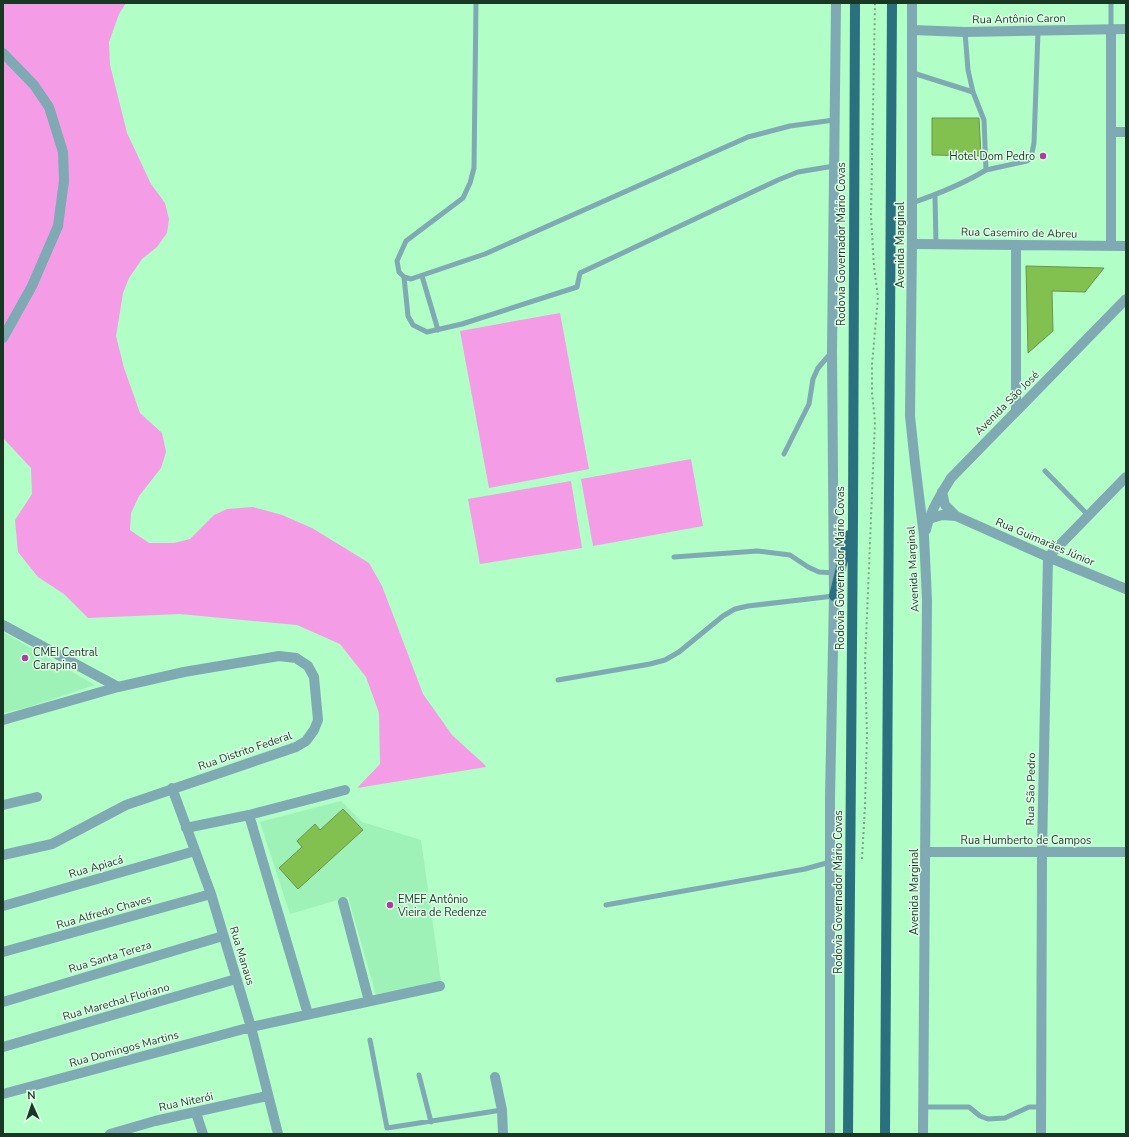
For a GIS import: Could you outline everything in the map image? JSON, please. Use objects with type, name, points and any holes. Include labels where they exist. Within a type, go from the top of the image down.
[{"type":"main road","name":"Rodovia Governador Mário Covas","points":[[848,1134],[855,3]]},
{"type":"main road","points":[[885,1134],[892,3]]},
{"type":"main road","points":[[834,596],[853,520]]},
{"type":"street","points":[[830,1134],[830,862],[834,596],[832,350],[836,3]]},
{"type":"street","name":"Avenida Marginal","points":[[912,3],[913,73],[910,416],[924,536],[927,600],[924,1134]]},
{"type":"street","points":[[1111,29],[1111,245]]},
{"type":"street","name":"Rua Antônio Caron","points":[[912,30],[966,32],[1126,30]]},
{"type":"street","points":[[3,53],[34,85],[49,107],[63,152],[64,181],[58,226],[32,286],[3,338]]},
{"type":"street","points":[[1112,132],[1126,132]]},
{"type":"street","name":"Rua Casemiro de Abreu","points":[[912,244],[1126,246]]},
{"type":"street","points":[[1016,246],[1016,411]]},
{"type":"street","name":"Avenida São José","points":[[924,536],[929,519],[942,492],[951,478],[1126,299]]},
{"type":"street","points":[[1048,557],[1126,477]]},
{"type":"street","name":"Rua Guimarães Júnior","points":[[942,492],[945,505],[956,516]]},
{"type":"street","name":"Rua Guimarães Júnior","points":[[929,519],[942,515],[956,516],[1048,557],[1126,589]]},
{"type":"street","name":"Rua São Pedro","points":[[1041,1134],[1042,852],[1048,557]]},
{"type":"street","points":[[3,625],[118,687]]},
{"type":"street","name":"Rua Distrito Federal","points":[[3,720],[118,687],[184,672],[279,656],[296,658],[308,666],[314,677],[318,720],[314,730],[306,741],[296,747],[172,788],[126,805],[52,844],[3,855]]},
{"type":"street","name":"Rua Manaus","points":[[172,788],[211,894],[251,1027],[267,1096],[278,1134]]},
{"type":"street","points":[[186,828],[249,815],[345,790]]},
{"type":"street","points":[[3,805],[37,797]]},
{"type":"street","points":[[249,815],[308,1014]]},
{"type":"street","name":"Rua Apiacá","points":[[3,906],[195,851]]},
{"type":"street","name":"Rua Humberto de Campos","points":[[926,852],[1126,852]]},
{"type":"street","name":"Rua Alfredo Chaves","points":[[3,952],[211,894]]},
{"type":"street","points":[[343,902],[370,1001]]},
{"type":"street","name":"Rua Santa Tereza","points":[[3,1002],[223,936]]},
{"type":"street","name":"Rua Marechal Floriano","points":[[3,1047],[236,979]]},
{"type":"street","name":"Rua Domingos Martins","points":[[3,1094],[251,1027],[440,986]]},
{"type":"street","points":[[495,1077],[502,1110],[503,1134]]},
{"type":"street","name":"Rua Niterói","points":[[110,1134],[155,1121],[267,1096]]},
{"type":"street","points":[[196,1113],[203,1134]]},
{"type":"lane","points":[[476,3],[474,168],[470,184],[462,198],[406,241],[397,261],[399,272],[404,277],[411,279],[422,276],[484,254],[748,137],[790,126],[834,120]]},
{"type":"lane","points":[[1111,3],[1111,29]]},
{"type":"lane","points":[[912,203],[935,196],[986,170],[1027,161],[1031,158],[1034,143],[1038,31]]},
{"type":"lane","points":[[966,32],[968,70],[973,92],[984,120],[986,170]]},
{"type":"lane","points":[[913,73],[973,92]]},
{"type":"lane","points":[[404,277],[408,316],[413,325],[427,332],[462,324],[577,287],[580,274],[771,183],[798,172],[834,166]]},
{"type":"lane","points":[[935,196],[936,244]]},
{"type":"lane","points":[[422,276],[438,330]]},
{"type":"lane","points":[[784,454],[809,404],[812,379],[818,368],[832,350]]},
{"type":"lane","points":[[1045,471],[1088,516]]},
{"type":"lane","points":[[674,557],[757,551],[790,555],[808,567],[819,572],[834,573]]},
{"type":"lane","points":[[558,680],[665,660],[678,652],[723,616],[735,609],[748,606],[834,596]]},
{"type":"lane","points":[[606,905],[805,869],[830,862]]},
{"type":"lane","points":[[370,1040],[387,1128],[502,1110]]},
{"type":"lane","points":[[419,1076],[431,1122]]},
{"type":"lane","points":[[924,1107],[969,1107],[980,1116],[993,1119],[1005,1118],[1029,1107],[1042,1107]]},
{"type":"path","points":[[862,862],[867,735],[865,664],[875,421],[872,393],[872,366],[878,297],[874,267],[871,216],[874,3]]},
{"type":"shaded area","points":[[3,3],[126,3],[119,14],[109,42],[110,65],[127,133],[151,184],[165,203],[169,219],[167,233],[157,247],[142,259],[129,278],[123,293],[116,336],[124,368],[140,413],[162,433],[166,452],[161,468],[139,496],[131,513],[130,530],[149,543],[174,543],[190,539],[214,515],[227,509],[253,507],[282,515],[312,528],[369,563],[382,586],[423,694],[452,735],[486,767],[357,788],[380,764],[379,713],[366,677],[340,644],[297,625],[180,614],[88,618],[64,594],[38,577],[18,552],[15,520],[32,494],[31,468],[3,438]]},
{"type":"shaded area","points":[[560,313],[589,469],[489,488],[460,331]]},
{"type":"shaded area","points":[[691,459],[703,526],[593,546],[581,479]]},
{"type":"shaded area","points":[[571,481],[582,548],[480,564],[468,499]]},
{"type":"shaded area","name":"CMEI Central Carapina","points":[[3,632],[95,685],[26,708],[3,713]]},
{"type":"shaded area","name":"EMEF Antônio Vieira de Redenze","points":[[341,801],[362,822],[421,840],[441,982],[376,995],[348,897],[290,914],[260,822]]},
{"type":"building","points":[[932,118],[979,118],[981,156],[932,155]]},
{"type":"building","points":[[1026,266],[1104,268],[1085,292],[1052,291],[1053,331],[1028,353]]},
{"type":"building","points":[[343,809],[363,830],[298,889],[279,868],[302,847],[297,841],[315,824],[320,830]]},
{"type":"place","name":"Hotel Dom Pedro","points":[[1043,156]]},
{"type":"place","name":"CMEI Central Carapina","points":[[25,658]]},
{"type":"place","name":"EMEF Antônio Vieira de Redenze","points":[[390,905]]}]
